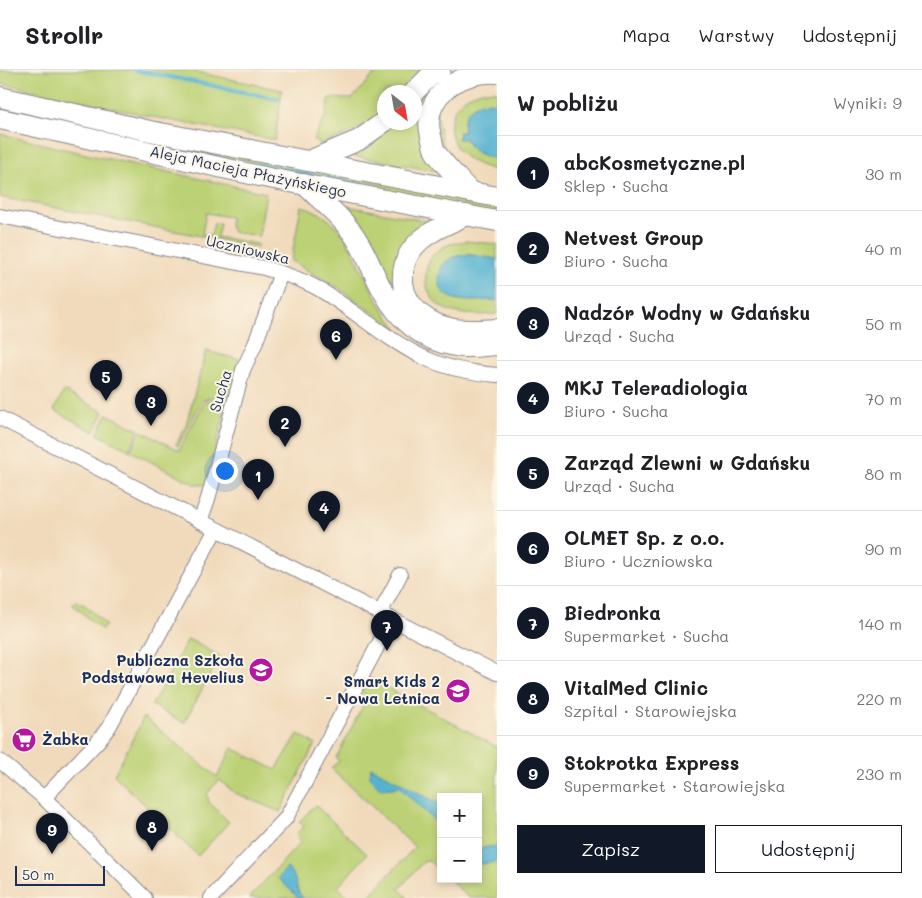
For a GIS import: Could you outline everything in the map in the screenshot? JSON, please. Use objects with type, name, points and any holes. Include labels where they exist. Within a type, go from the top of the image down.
[{"type":"main road","points":[[421,85],[440,70]]},
{"type":"main road","points":[[470,192],[435,150],[429,128],[430,112],[438,95],[450,84],[467,75],[489,72],[497,73]]},
{"type":"main road","name":"Aleja Macieja Płażyńskiego","points":[[0,97],[150,131],[497,197]]},
{"type":"main road","name":"Aleja Macieja Płażyńskiego","points":[[0,119],[269,178],[497,221]]},
{"type":"main road","points":[[309,161],[359,140],[377,127]]},
{"type":"main road","points":[[304,184],[345,223],[359,242],[383,291],[395,310],[410,327],[429,339],[457,347],[497,345]]},
{"type":"main road","points":[[466,215],[425,236],[413,248],[405,263],[402,276],[404,291],[410,303],[422,315],[436,324],[455,329],[497,329]]},
{"type":"street","name":"Uczniowska","points":[[0,216],[264,268],[281,273],[317,288],[397,343],[426,358],[449,367],[475,373],[497,375]]},
{"type":"street","name":"Sucha","points":[[200,521],[243,370],[255,344],[281,273]]},
{"type":"street","points":[[0,418],[497,673]]},
{"type":"street","points":[[44,798],[109,727],[216,529]]},
{"type":"street","points":[[211,898],[286,818],[386,616],[400,575]]},
{"type":"street","points":[[0,761],[44,798],[145,898]]},
{"type":"green space","points":[[0,70],[187,70],[282,90],[275,140],[153,117],[0,83]]},
{"type":"green space","points":[[378,70],[427,70],[411,85],[377,85],[377,118],[371,124],[324,144],[318,144],[318,142],[313,140],[326,115],[329,98],[352,99]]},
{"type":"green space","points":[[452,70],[459,70],[433,91],[447,173],[342,154],[381,130],[422,130],[422,94]]},
{"type":"green space","points":[[482,91],[497,91],[497,103],[487,102],[464,132],[459,133],[479,152],[497,159],[497,171],[474,162],[462,154],[453,141],[451,134],[452,118],[458,105],[468,96]]},
{"type":"green space","points":[[0,105],[497,205],[497,216],[0,112]]},
{"type":"green space","points":[[0,134],[266,193],[259,236],[233,232],[230,226],[230,217],[206,213],[202,234],[211,235],[214,223],[220,224],[217,237],[257,244],[257,247],[0,197]]},
{"type":"green space","points":[[331,203],[438,223],[411,240],[411,319]]},
{"type":"green space","points":[[301,206],[319,213],[330,221],[344,236],[383,309],[403,334],[340,289],[291,261]]},
{"type":"green space","points":[[466,241],[497,244],[497,259],[470,255],[454,257],[441,270],[441,288],[450,297],[455,299],[473,301],[497,300],[497,314],[484,315],[449,311],[436,303],[427,288],[426,271],[433,255],[446,245]]},
{"type":"green space","points":[[206,351],[242,360],[233,388],[202,401],[178,446],[176,445],[186,425]]},
{"type":"green space","points":[[64,391],[104,412],[94,432],[54,410]]},
{"type":"green space","points":[[231,391],[204,485],[196,485],[130,451],[141,431],[179,450],[204,403]]},
{"type":"green space","points":[[107,414],[139,430],[129,450],[97,434]]},
{"type":"green space","points":[[75,601],[85,605],[106,625],[102,630],[72,604]]},
{"type":"green space","points":[[188,639],[220,656],[184,723],[152,705]]},
{"type":"green space","points":[[368,677],[497,747],[497,898],[469,898],[453,883],[482,883],[482,793],[437,793],[437,868],[429,861],[423,862],[399,889],[408,898],[367,898],[415,847],[331,768],[339,761],[336,758],[368,696],[361,692]]},
{"type":"green space","points":[[144,717],[217,777],[232,748],[276,770],[298,734],[315,744],[280,812],[235,793],[219,780],[207,794],[209,802],[229,822],[198,856],[114,775]]},
{"type":"green space","points":[[315,805],[367,854],[338,887],[349,898],[249,898],[301,842],[296,834],[304,826],[299,822]]},
{"type":"water","points":[[487,102],[497,103],[497,159],[475,151],[466,139],[458,139],[459,132],[464,132],[464,120],[468,111],[476,105]]},
{"type":"water","points":[[470,255],[497,259],[497,300],[473,301],[455,299],[445,294],[442,290],[439,275],[443,265],[455,257]]},
{"type":"water","points":[[371,767],[437,803],[437,823],[399,787],[381,789],[370,778]]},
{"type":"water","points":[[497,846],[497,862],[482,864],[482,848]]},
{"type":"water","points":[[287,868],[294,876],[298,891],[303,898],[298,898],[278,878]]},
{"type":"waterway","points":[[135,70],[278,99]]},
{"type":"waterway","points":[[252,166],[262,165],[377,188]]},
{"type":"place","name":"OLMET Sp. z o.o.","points":[[336,360]]},
{"type":"place","name":"Zarząd Zlewni w Gdańsku","points":[[106,401]]},
{"type":"place","name":"Nadzór Wodny w Gdańsku","points":[[151,426]]},
{"type":"place","name":"Netvest Group","points":[[285,447]]},
{"type":"place","name":"abcKosmetyczne.pl","points":[[258,500]]},
{"type":"place","name":"MKJ Teleradiologia","points":[[324,532]]},
{"type":"place","name":"Biedronka","points":[[387,651]]},
{"type":"place","name":"Publiczna Szkoła Podstawowa Hevelius","points":[[261,670]]},
{"type":"place","name":"Smart Kids 2 - Nowa Letnica","points":[[458,691]]},
{"type":"place","name":"Żabka","points":[[24,740]]},
{"type":"place","name":"VitalMed Clinic","points":[[152,851]]},
{"type":"place","name":"Stokrotka Express","points":[[52,854]]}]
